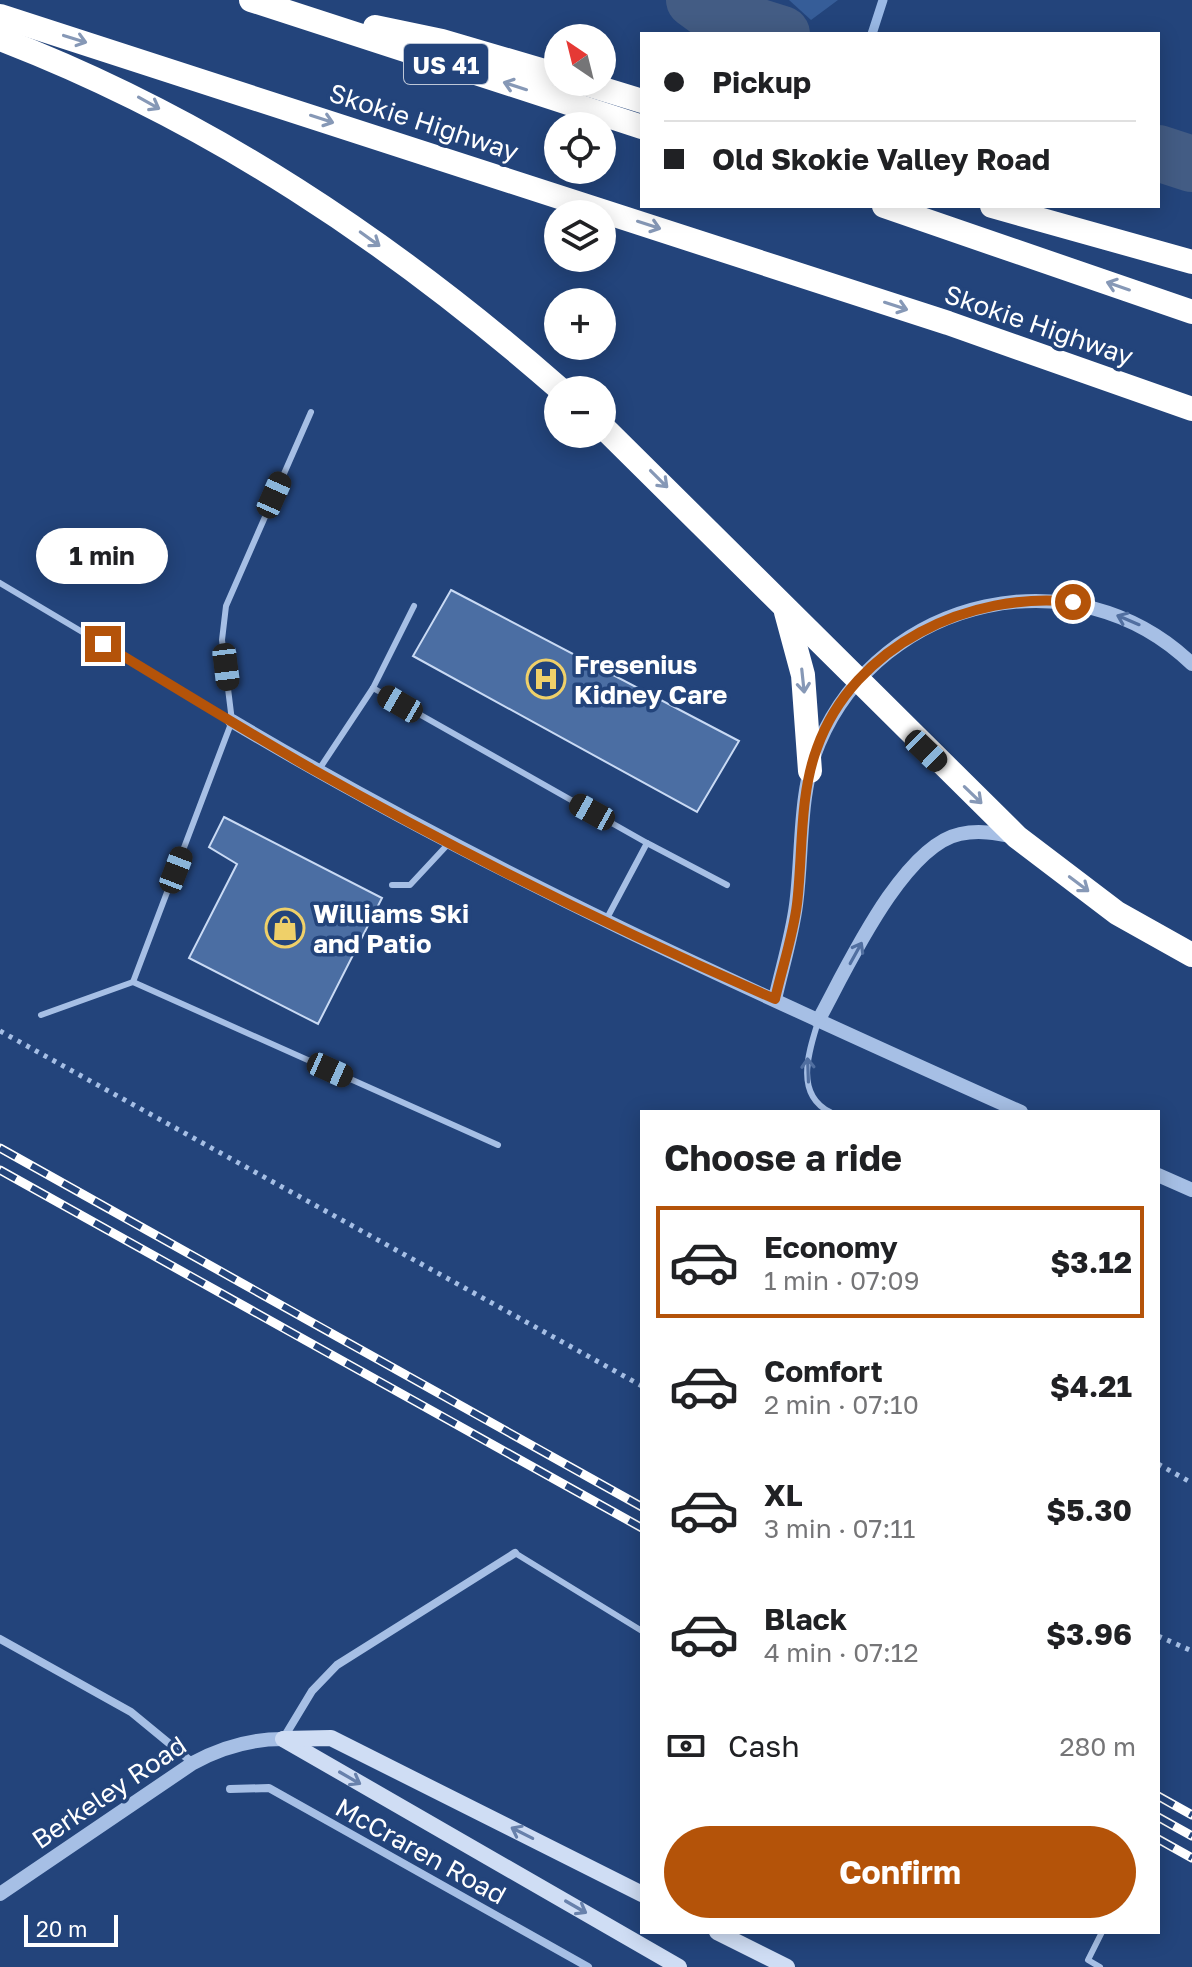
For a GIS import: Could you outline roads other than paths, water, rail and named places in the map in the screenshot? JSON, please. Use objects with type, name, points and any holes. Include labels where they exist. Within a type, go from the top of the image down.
[{"type":"highway","points":[[254,1],[442,41],[544,71]]},
{"type":"highway","name":"US 41","points":[[254,1],[640,126]]},
{"type":"highway","name":"Skokie Highway","points":[[0,16],[948,323],[1192,409]]},
{"type":"highway","points":[[0,39],[135,95],[253,160],[369,238],[545,376]]},
{"type":"highway","points":[[616,93],[640,100]]},
{"type":"highway","points":[[890,208],[1192,312]]},
{"type":"highway","points":[[999,208],[1192,262]]},
{"type":"highway","points":[[616,440],[859,680],[926,751],[1017,837],[1117,913],[1192,955]]},
{"type":"highway","points":[[784,605],[803,675],[810,771]]},
{"type":"main road","points":[[283,1739],[331,1738],[640,1893]]},
{"type":"main road","points":[[283,1739],[679,1967]]},
{"type":"main road","points":[[721,1934],[787,1967]]},
{"type":"street","points":[[775,999],[796,908],[810,771],[827,725],[859,680],[894,650],[947,618],[973,608],[1025,600],[1073,602],[1121,616],[1155,634],[1192,664]]},
{"type":"street","points":[[232,721],[318,772],[606,920],[818,1021],[1017,1110]]},
{"type":"street","points":[[818,1021],[901,878],[931,848],[957,835],[986,832],[1017,837]]},
{"type":"street","points":[[1160,1176],[1192,1190]]},
{"type":"street","points":[[283,1739],[312,1691],[337,1665],[515,1553]]},
{"type":"street","points":[[0,1639],[131,1712],[193,1763]]},
{"type":"street","name":"Berkeley Road","points":[[0,1894],[216,1750],[258,1739],[283,1739]]},
{"type":"street","name":"McCraren Road","points":[[230,1789],[269,1788],[588,1967]]},
{"type":"lane","points":[[133,982],[232,721],[222,640],[226,606],[311,412]]},
{"type":"lane","points":[[0,583],[232,721]]},
{"type":"lane","points":[[318,772],[373,688],[414,606]]},
{"type":"lane","points":[[373,688],[727,885]]},
{"type":"lane","points":[[392,885],[410,885],[450,842]]},
{"type":"lane","points":[[606,920],[647,843]]},
{"type":"lane","points":[[41,1015],[133,982],[498,1145]]},
{"type":"lane","points":[[818,1021],[806,1061],[809,1087],[817,1103],[827,1110]]},
{"type":"lane","points":[[515,1553],[640,1630]]},
{"type":"lane","points":[[1100,1967],[1088,1960],[1101,1934]]},
{"type":"waterway","points":[[694,0],[709,11],[776,32]]},
{"type":"waterway","points":[[873,32],[883,0]]},
{"type":"waterway","points":[[1160,154],[1192,164]]},
{"type":"railway","points":[[0,1148],[640,1506]]},
{"type":"railway","points":[[0,1170],[640,1527]]},
{"type":"railway","points":[[1160,1797],[1192,1815]]},
{"type":"railway","points":[[1160,1818],[1192,1836]]},
{"type":"railway","points":[[1160,1840],[1192,1858]]},
{"type":"place","name":"Fresenius Kidney Care","points":[[546,679]]},
{"type":"place","name":"Williams Ski and Patio","points":[[285,928]]}]
